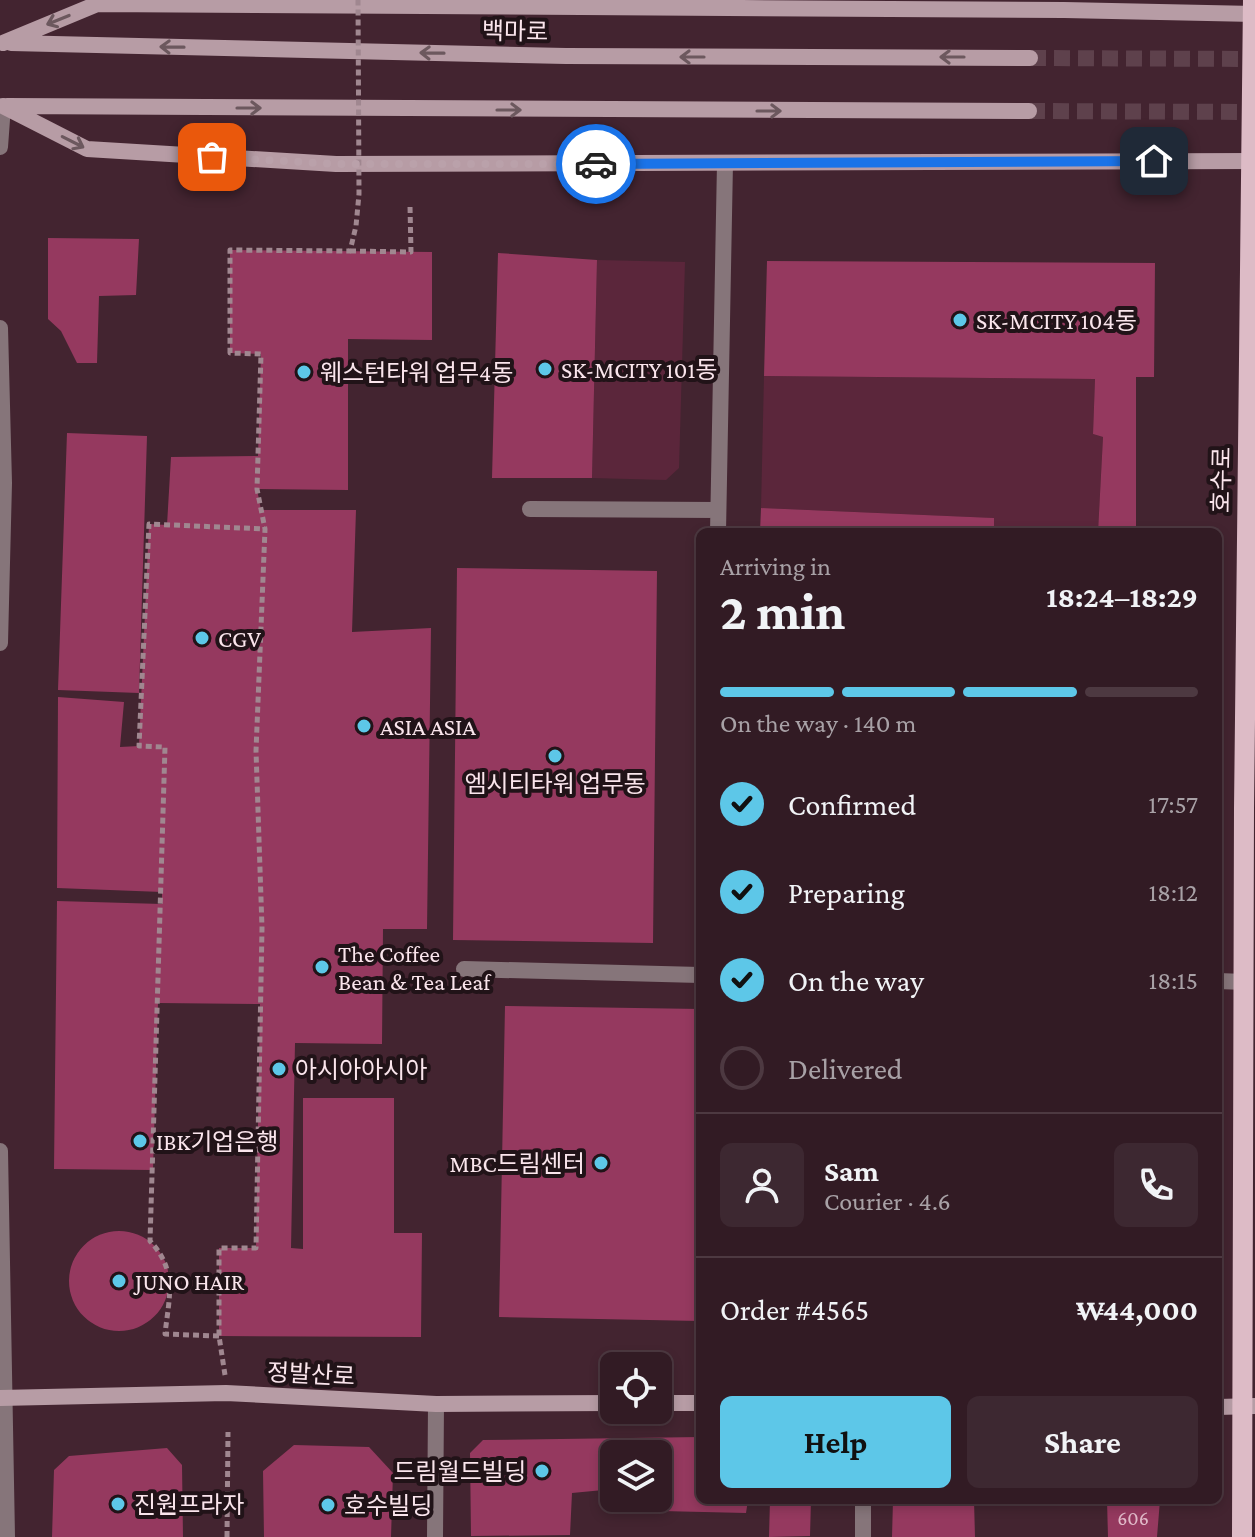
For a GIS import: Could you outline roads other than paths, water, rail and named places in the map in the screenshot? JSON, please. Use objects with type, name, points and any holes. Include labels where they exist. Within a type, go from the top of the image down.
[{"type":"main road","points":[[2,43],[97,4],[1254,10]]},
{"type":"main road","name":"호수로","points":[[1242,1537],[1248,1406],[1244,809],[1254,10]]},
{"type":"main road","name":"백마로","points":[[2,43],[566,56],[1030,58]]},
{"type":"main road","points":[[2,106],[87,149],[336,164],[1253,161]]},
{"type":"main road","points":[[2,106],[1029,111]]},
{"type":"main road","name":"정발산로","points":[[3,1398],[226,1393],[436,1404],[600,1403]]},
{"type":"main road","points":[[672,1403],[696,1403]]},
{"type":"main road","points":[[1222,1407],[1248,1406]]},
{"type":"street","points":[[0,147],[2,106]]},
{"type":"street","points":[[718,528],[725,163]]},
{"type":"street","points":[[0,328],[0,643]]},
{"type":"street","points":[[530,509],[718,510]]},
{"type":"street","points":[[464,969],[696,975]]},
{"type":"street","points":[[1222,981],[1245,982]]},
{"type":"street","points":[[0,1151],[7,1537]]},
{"type":"street","points":[[435,1537],[436,1404]]},
{"type":"street","points":[[863,1504],[863,1537]]},
{"type":"tunnel","points":[[1030,58],[1255,59]]},
{"type":"tunnel","points":[[1029,111],[1255,112]]},
{"type":"place","name":"SK-MCITY 104동","points":[[960,320]]},
{"type":"place","name":"SK-MCITY 101동","points":[[545,369]]},
{"type":"place","name":"웨스턴타워 업무4동","points":[[304,372]]},
{"type":"place","name":"CGV","points":[[202,638]]},
{"type":"place","name":"ASIA ASIA","points":[[364,726]]},
{"type":"place","name":"엠시티타워 업무동","points":[[555,756]]},
{"type":"place","name":"The Coffee Bean & Tea Leaf","points":[[322,967]]},
{"type":"place","name":"아시아아시아","points":[[279,1069]]},
{"type":"place","name":"IBK기업은행","points":[[140,1141]]},
{"type":"place","name":"MBC드림센터","points":[[601,1163]]},
{"type":"place","name":"JUNO HAIR","points":[[119,1281]]},
{"type":"place","name":"드림월드빌딩","points":[[542,1471]]},
{"type":"place","name":"진원프라자","points":[[118,1504]]},
{"type":"place","name":"호수빌딩","points":[[328,1505]]}]
